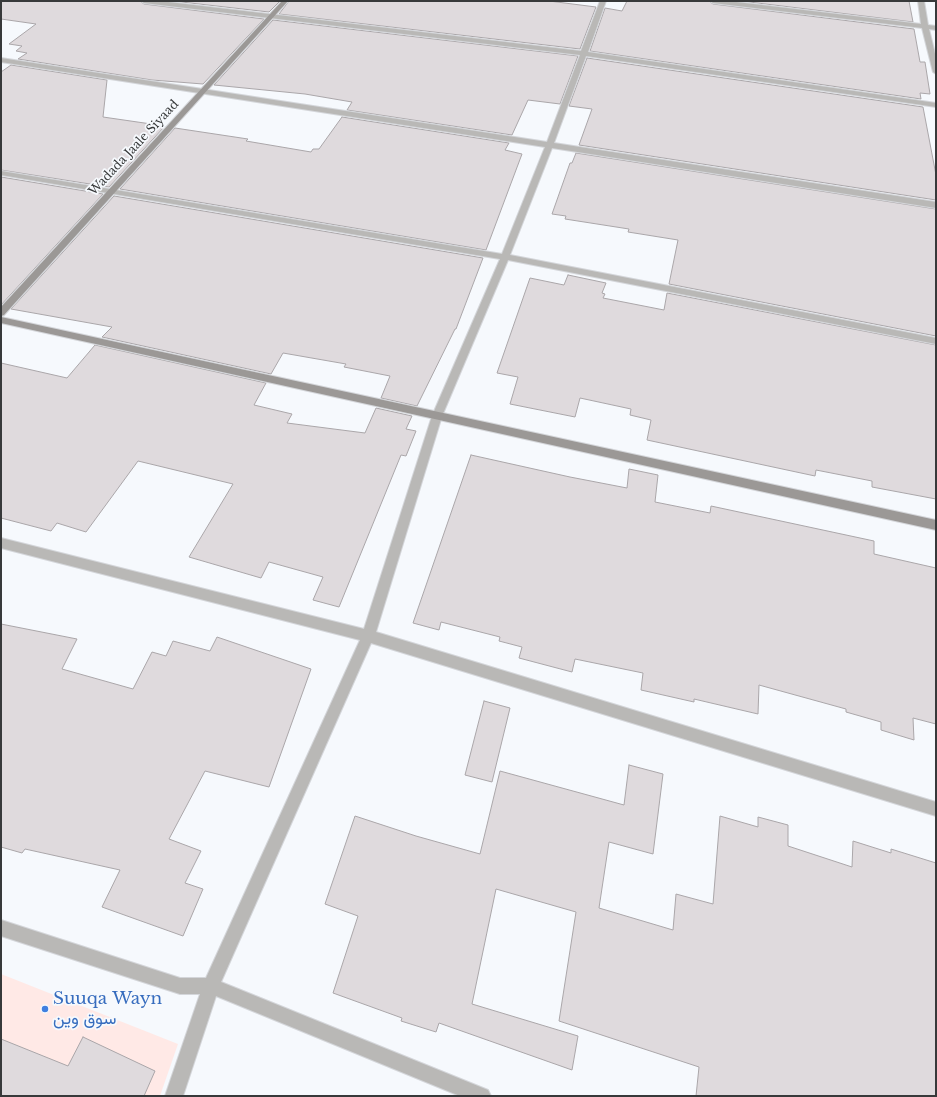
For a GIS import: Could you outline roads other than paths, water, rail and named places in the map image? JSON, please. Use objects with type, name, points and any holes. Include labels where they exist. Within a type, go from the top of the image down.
[{"type":"street","points":[[144,1],[583,53],[936,105]]},
{"type":"street","name":"Wadada Jaale Siyaad","points":[[1,313],[285,1]]},
{"type":"street","points":[[174,1096],[211,986],[368,636],[437,416],[505,257],[550,144],[603,1]]},
{"type":"street","points":[[713,1],[936,28]]},
{"type":"street","points":[[921,1],[925,27],[936,72]]},
{"type":"street","points":[[1,60],[936,205]]},
{"type":"street","points":[[1,173],[505,257],[936,341]]},
{"type":"street","points":[[1,320],[936,524]]},
{"type":"street","points":[[1,543],[368,636],[936,809]]},
{"type":"street","points":[[1,928],[180,986],[211,986],[482,1096]]},
{"type":"place","name":"Suuqa Wayn سوق وين","points":[[45,1009]]}]
